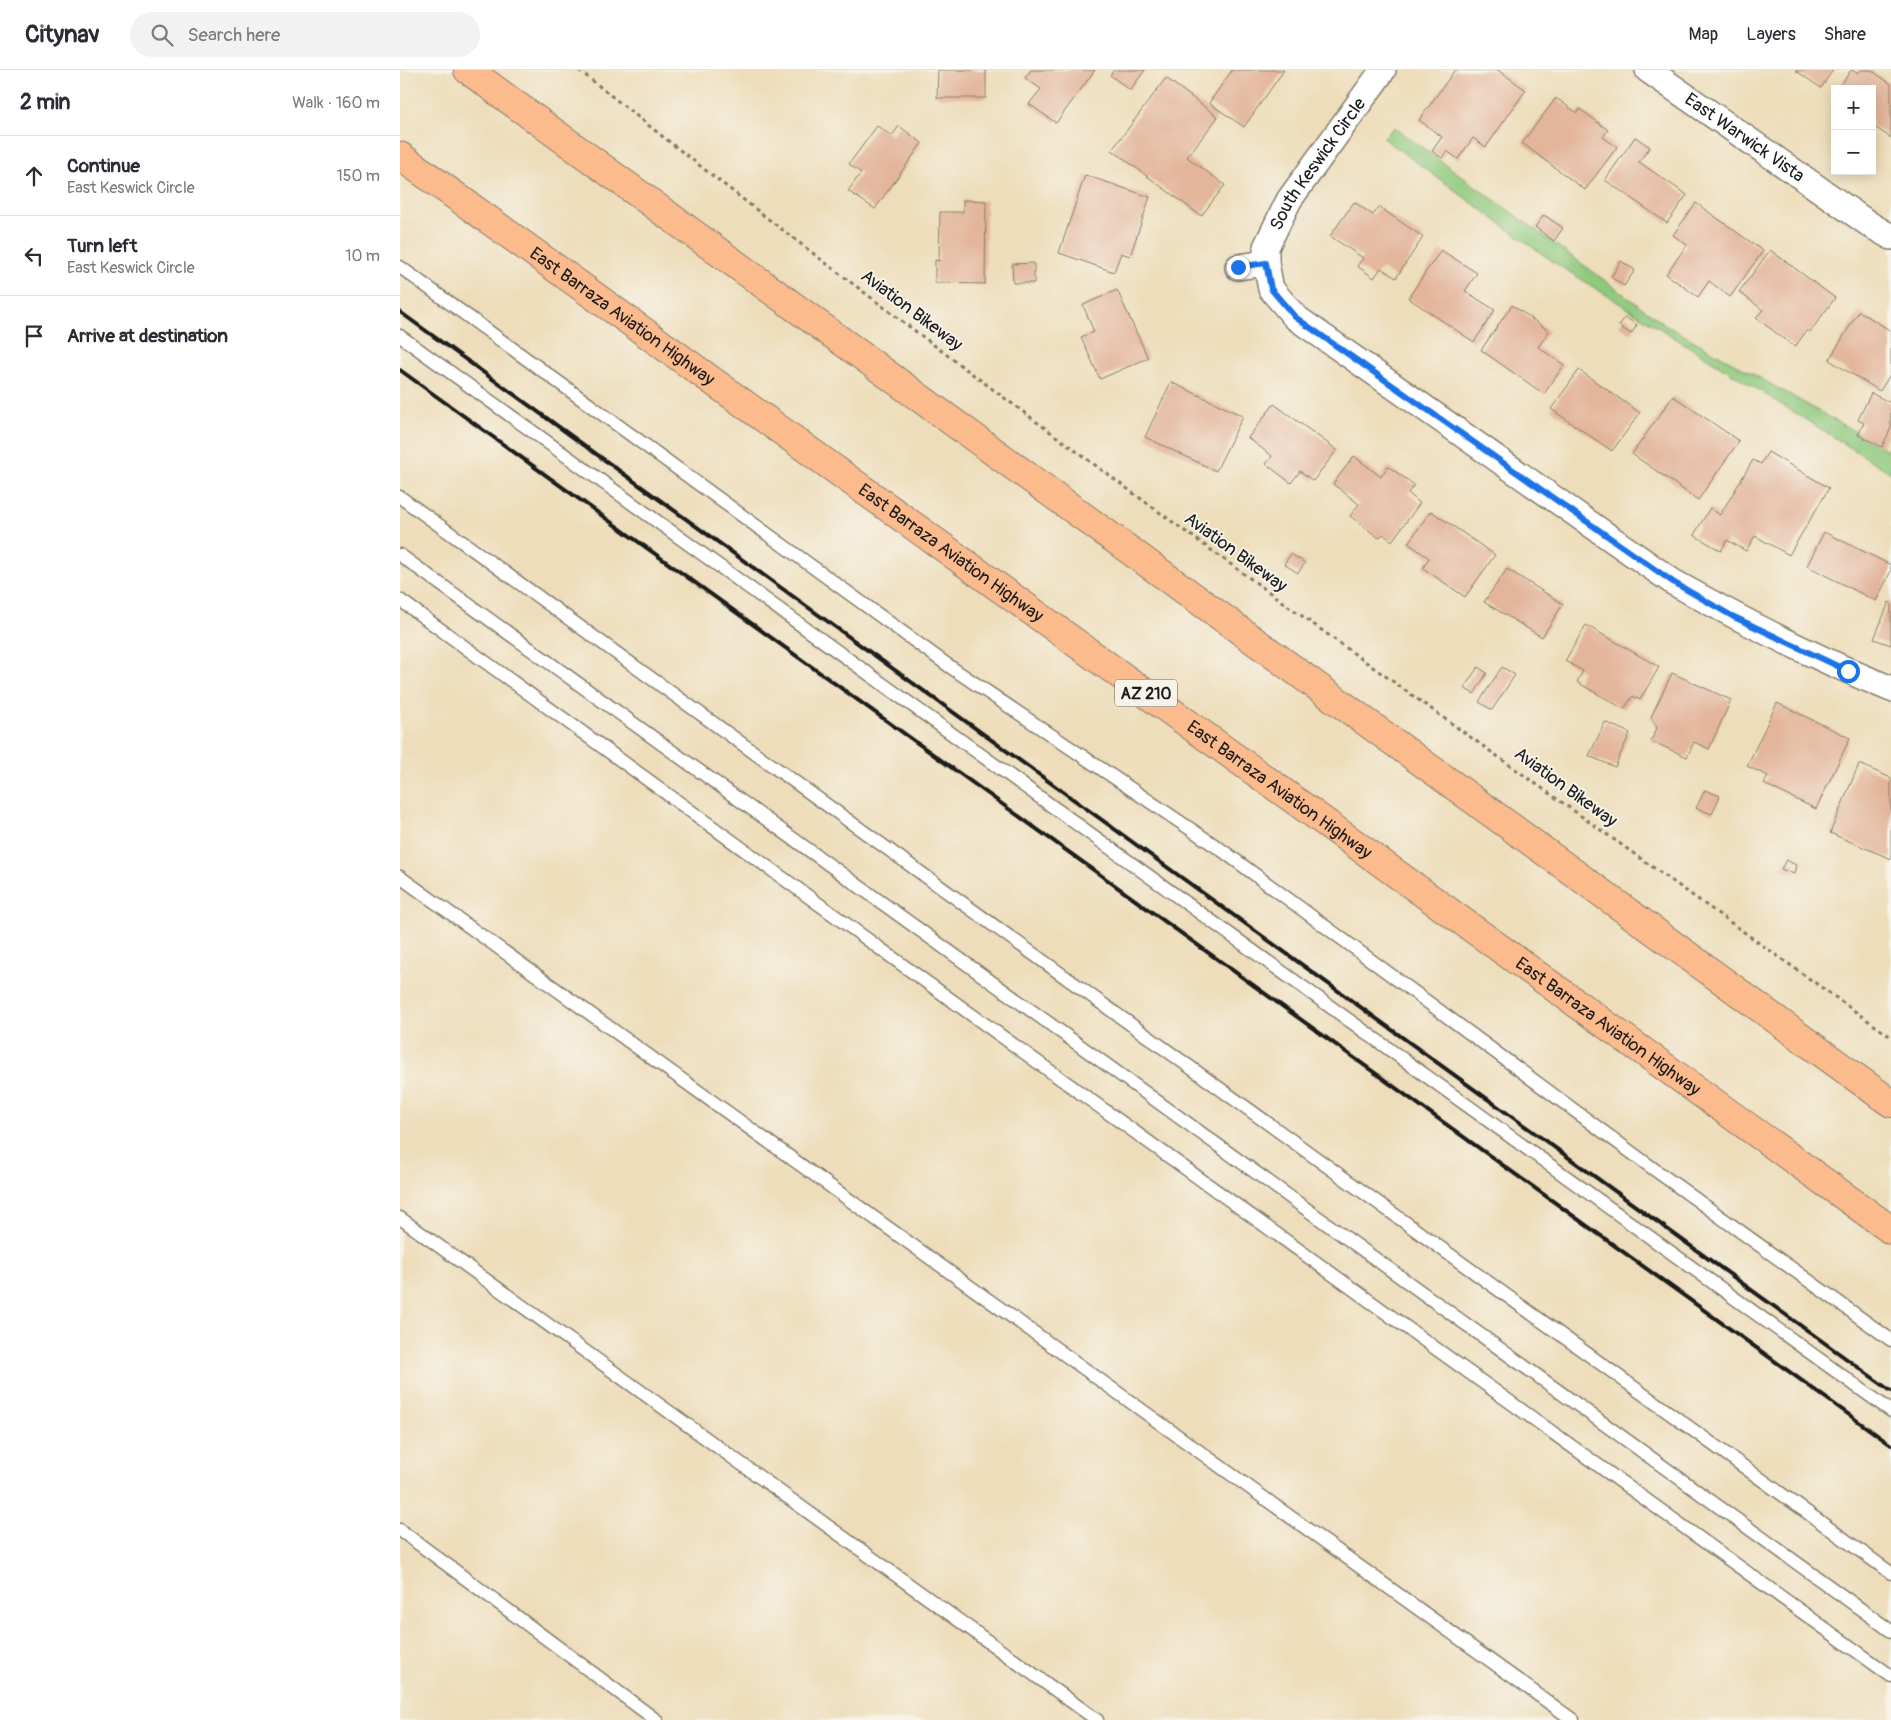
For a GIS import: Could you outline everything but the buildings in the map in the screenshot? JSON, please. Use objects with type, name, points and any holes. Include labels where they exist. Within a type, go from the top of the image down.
[{"type":"main road","points":[[468,70],[1891,1103]]},
{"type":"main road","name":"East Barraza Aviation Highway","points":[[400,156],[1891,1230]]},
{"type":"street","name":"South Keswick Circle","points":[[1266,263],[1266,247],[1289,200],[1383,70]]},
{"type":"street","name":"East Warwick Vista","points":[[1648,70],[1872,226],[1891,237]]},
{"type":"street","points":[[1238,267],[1266,263],[1271,289],[1295,317],[1673,582],[1732,616],[1803,651],[1891,689]]},
{"type":"lane","points":[[400,267],[949,666],[1223,850],[1652,1167],[1891,1340]]},
{"type":"lane","points":[[400,336],[1891,1411]]},
{"type":"lane","points":[[400,497],[1891,1573]]},
{"type":"lane","points":[[400,555],[1891,1631]]},
{"type":"lane","points":[[400,600],[904,966],[1891,1676]]},
{"type":"lane","points":[[400,876],[1573,1720]]},
{"type":"lane","points":[[400,1218],[1097,1720]]},
{"type":"lane","points":[[400,1530],[656,1720]]},
{"type":"path","name":"Aviation Bikeway","points":[[579,70],[720,183],[1155,510],[1891,1037]]},
{"type":"green space","points":[[1394,127],[1666,325],[1891,452],[1891,473],[1552,261],[1383,138]]},
{"type":"railway","points":[[400,312],[1891,1391]]},
{"type":"railway","points":[[400,370],[1891,1445]]},
{"type":"route","points":[[1238,267],[1266,263],[1271,289],[1295,317],[1673,582],[1732,616],[1848,671]]}]
